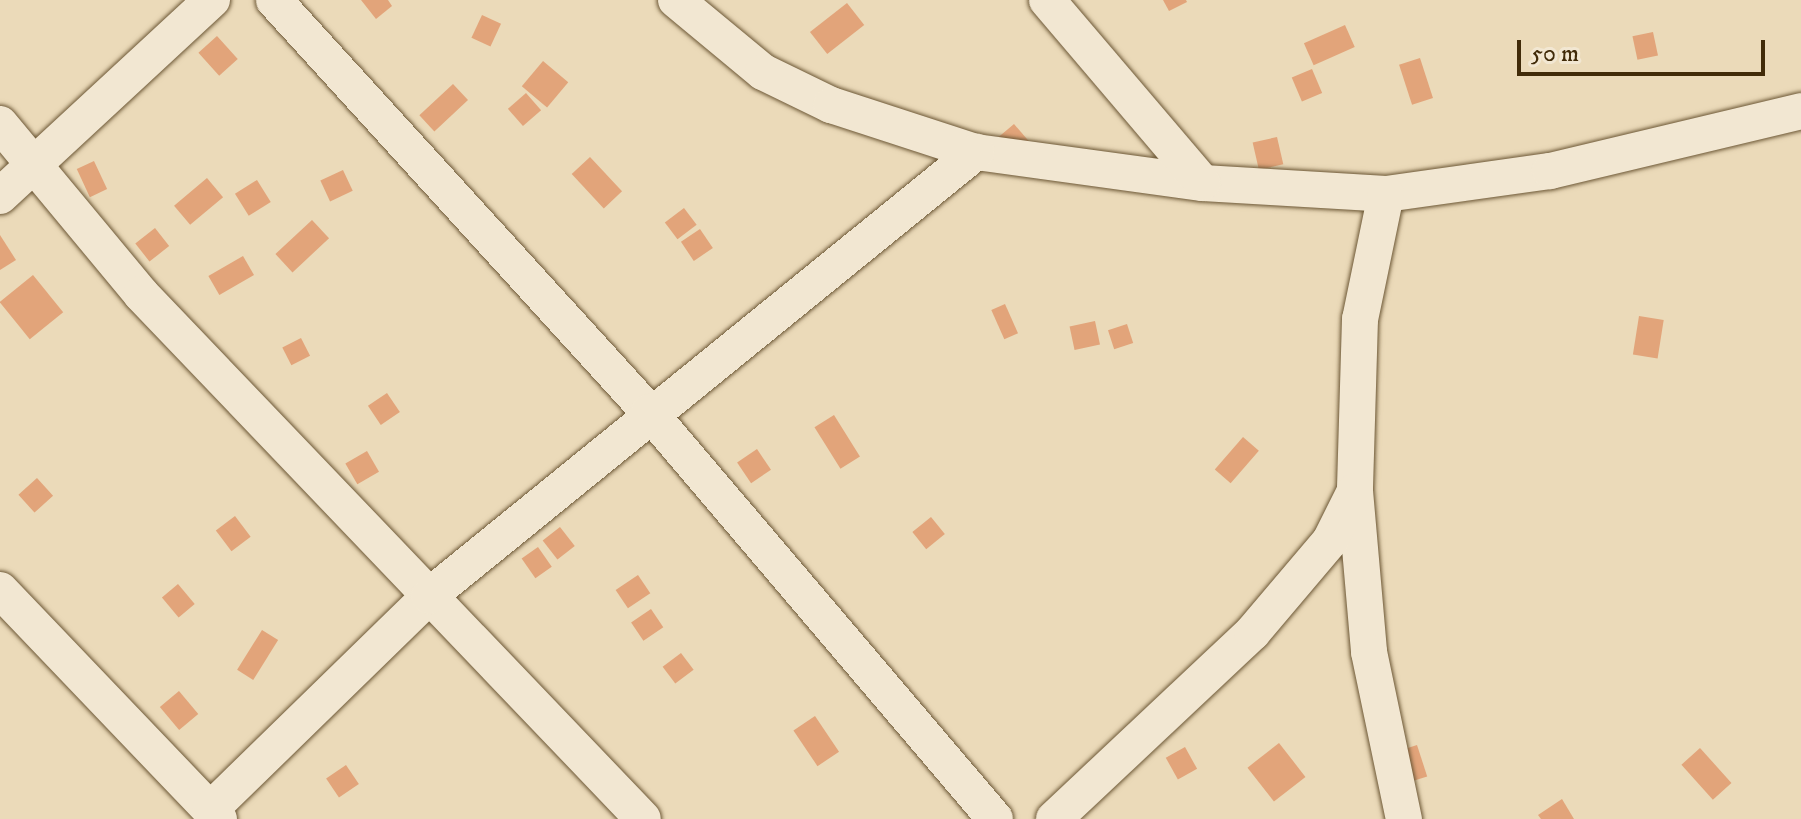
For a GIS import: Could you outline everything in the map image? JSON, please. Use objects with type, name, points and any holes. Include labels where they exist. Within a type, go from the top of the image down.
[{"type":"street","points":[[0,196],[212,0]]},
{"type":"street","points":[[274,0],[649,412],[995,819]]},
{"type":"street","points":[[676,0],[763,72],[831,105],[976,152],[1203,183],[1386,194],[1550,171],[1801,111]]},
{"type":"street","points":[[1047,0],[1203,183]]},
{"type":"street","points":[[0,124],[37,163],[141,294],[643,819]]},
{"type":"street","points":[[0,590],[215,814],[429,596],[649,412],[976,152]]},
{"type":"street","points":[[1386,194],[1360,319],[1355,491],[1369,652],[1404,819]]},
{"type":"street","points":[[1054,819],[1252,633],[1330,541],[1355,491]]},
{"type":"building","points":[[361,0],[388,0],[392,6],[376,19]]},
{"type":"building","points":[[1163,0],[1186,0],[1187,2],[1169,11]]},
{"type":"building","points":[[847,3],[864,25],[827,54],[810,32]]},
{"type":"building","points":[[482,15],[501,24],[490,47],[471,38]]},
{"type":"building","points":[[1345,25],[1355,47],[1314,65],[1304,43]]},
{"type":"building","points":[[1653,32],[1658,55],[1637,60],[1632,36]]},
{"type":"building","points":[[217,36],[238,59],[219,76],[198,53]]},
{"type":"building","points":[[1420,58],[1433,98],[1412,105],[1399,65]]},
{"type":"building","points":[[543,61],[568,82],[547,107],[522,86]]},
{"type":"building","points":[[1312,69],[1322,93],[1302,102],[1292,78]]},
{"type":"building","points":[[453,84],[468,100],[434,131],[419,115]]},
{"type":"building","points":[[526,93],[541,110],[523,126],[508,109]]},
{"type":"building","points":[[1014,124],[1039,153],[995,140]]},
{"type":"building","points":[[1277,137],[1283,164],[1259,170],[1253,143]]},
{"type":"building","points":[[590,157],[622,191],[604,208],[572,174]]},
{"type":"building","points":[[94,161],[107,189],[90,197],[77,169]]},
{"type":"building","points":[[343,170],[353,191],[330,201],[320,181]]},
{"type":"building","points":[[207,178],[223,197],[190,225],[174,206]]},
{"type":"building","points":[[257,180],[271,202],[249,216],[235,194]]},
{"type":"building","points":[[684,208],[697,225],[677,239],[665,222]]},
{"type":"building","points":[[312,220],[329,238],[292,272],[275,254]]},
{"type":"building","points":[[155,228],[169,246],[149,262],[135,243]]},
{"type":"building","points":[[700,229],[713,248],[694,261],[681,242]]},
{"type":"building","points":[[0,235],[16,260],[0,270]]},
{"type":"building","points":[[243,256],[254,275],[219,295],[208,276]]},
{"type":"building","points":[[33,275],[63,312],[30,339],[0,302]]},
{"type":"building","points":[[1005,304],[1018,333],[1004,339],[991,310]]},
{"type":"building","points":[[1639,316],[1664,320],[1658,358],[1633,355]]},
{"type":"building","points":[[1095,321],[1100,344],[1075,350],[1070,326]]},
{"type":"building","points":[[1127,324],[1133,343],[1114,349],[1108,330]]},
{"type":"building","points":[[301,338],[310,356],[291,365],[282,348]]},
{"type":"building","points":[[387,393],[400,412],[381,425],[368,406]]},
{"type":"building","points":[[834,415],[860,457],[840,469],[814,427]]},
{"type":"building","points":[[1243,437],[1259,451],[1231,483],[1215,469]]},
{"type":"building","points":[[757,449],[771,470],[751,483],[737,462]]},
{"type":"building","points":[[367,451],[379,472],[357,484],[345,463]]},
{"type":"building","points":[[37,478],[53,496],[34,513],[18,495]]},
{"type":"building","points":[[235,516],[251,537],[231,551],[216,530]]},
{"type":"building","points":[[931,517],[945,534],[926,549],[912,532]]},
{"type":"building","points":[[560,527],[575,546],[557,559],[543,541]]},
{"type":"building","points":[[538,547],[552,567],[535,578],[522,558]]},
{"type":"building","points":[[638,575],[650,593],[628,608],[616,590]]},
{"type":"building","points":[[178,584],[195,604],[179,617],[162,597]]},
{"type":"building","points":[[651,609],[663,627],[643,641],[631,622]]},
{"type":"building","points":[[262,630],[278,640],[253,680],[237,670]]},
{"type":"building","points":[[681,653],[694,670],[675,684],[663,667]]},
{"type":"building","points":[[179,691],[198,714],[179,730],[160,707]]},
{"type":"building","points":[[815,716],[839,752],[817,766],[793,731]]},
{"type":"building","points":[[1279,743],[1305,777],[1274,802],[1247,768]]},
{"type":"building","points":[[1417,745],[1427,776],[1407,783],[1397,751]]},
{"type":"building","points":[[1185,747],[1197,769],[1178,780],[1166,758]]},
{"type":"building","points":[[1700,748],[1731,783],[1713,800],[1681,765]]},
{"type":"building","points":[[346,765],[359,784],[339,797],[326,778]]},
{"type":"building","points":[[1562,799],[1574,819],[1541,819],[1538,815]]}]
